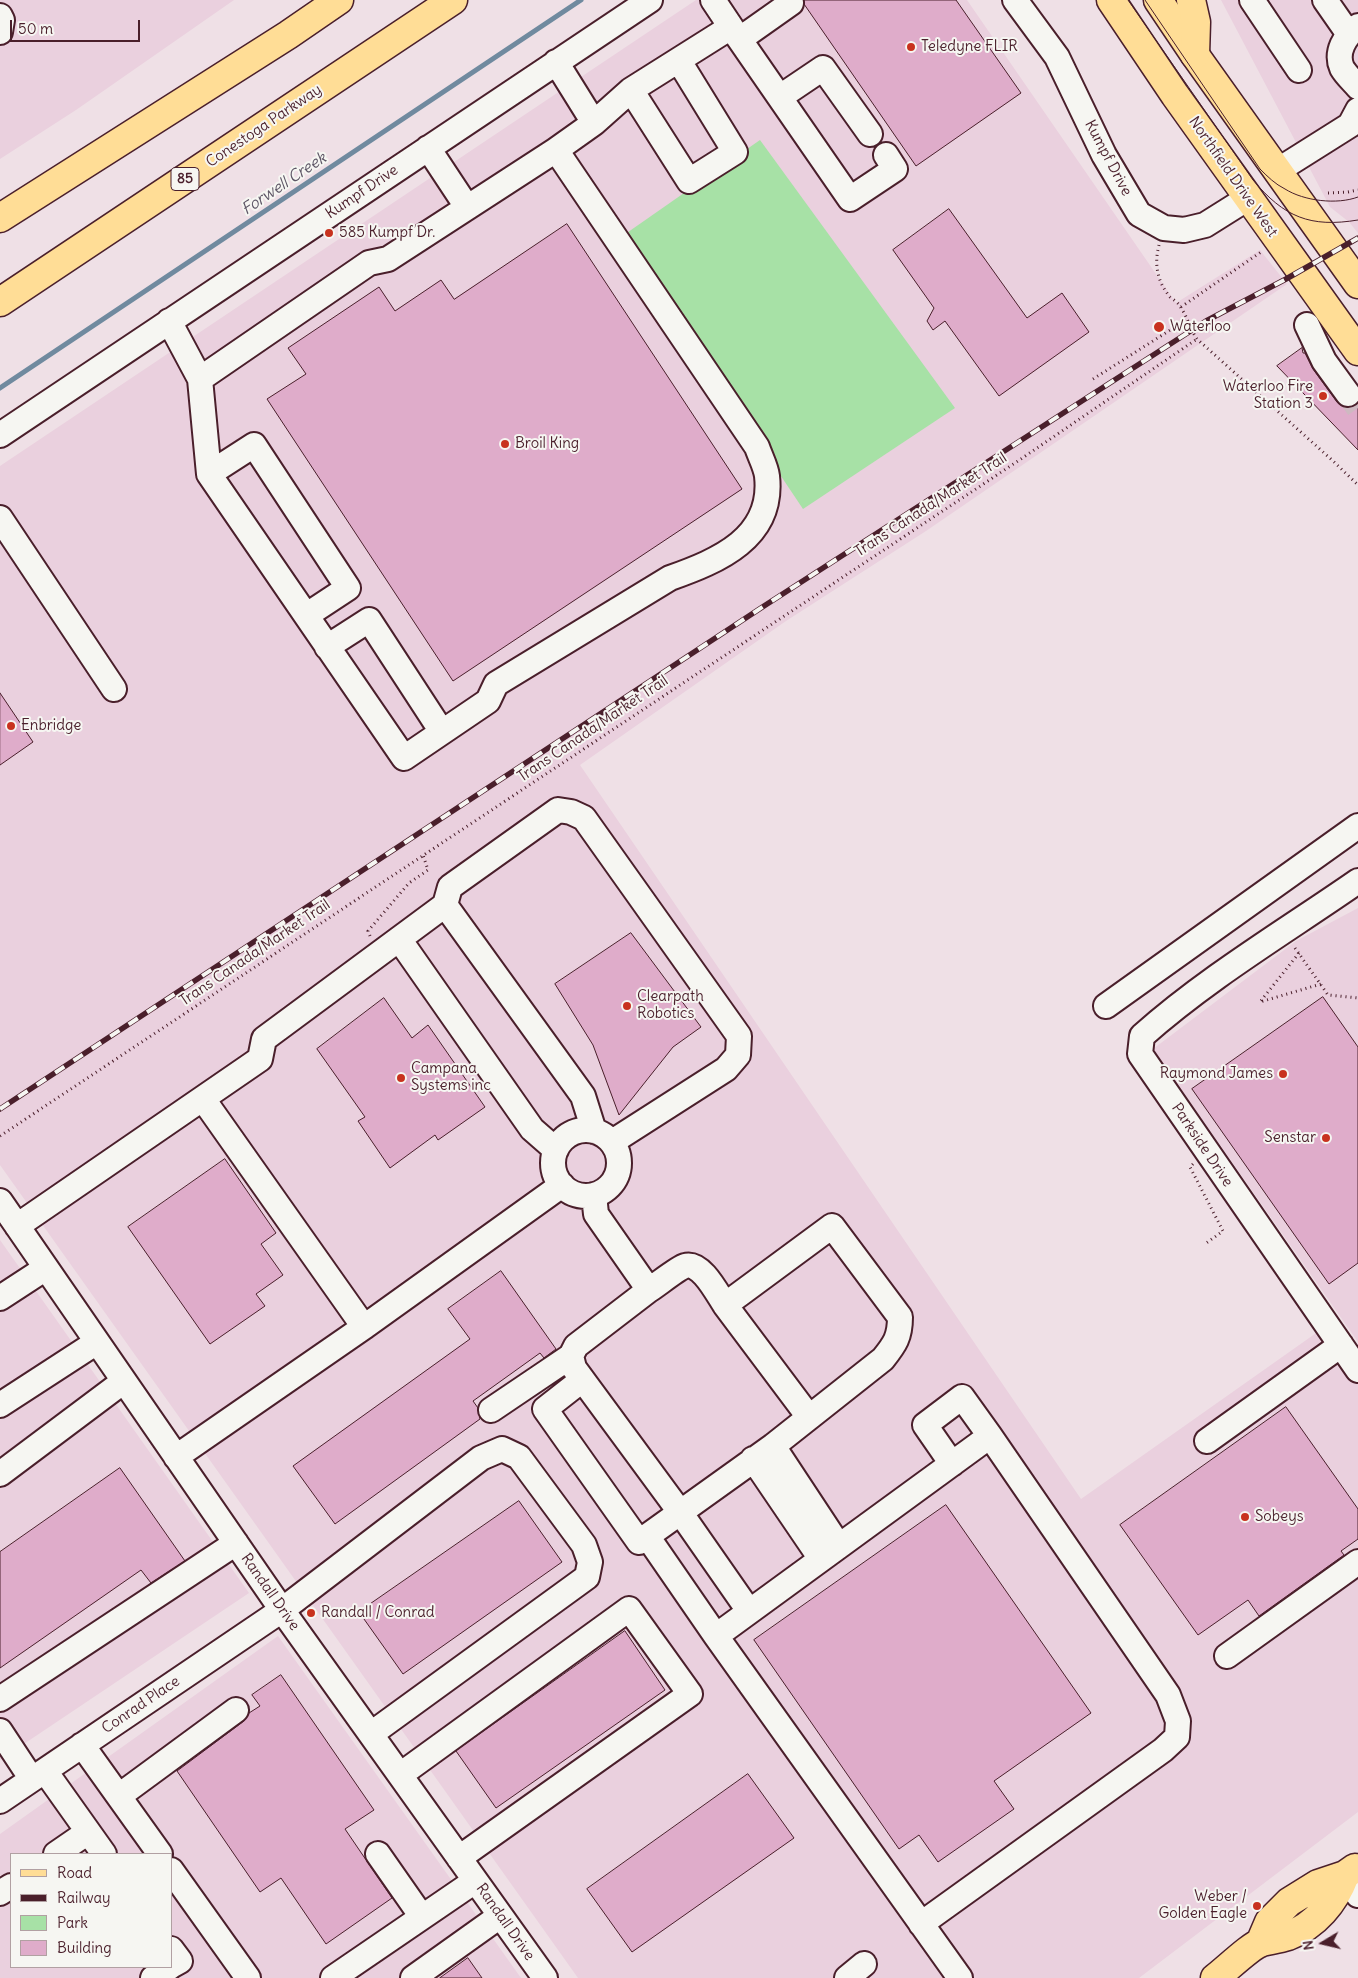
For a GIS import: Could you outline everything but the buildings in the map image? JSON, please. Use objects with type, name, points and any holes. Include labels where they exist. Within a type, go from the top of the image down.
[{"type":"main road","points":[[288,35],[325,0]]},
{"type":"main road","points":[[0,218],[288,35],[339,0]]},
{"type":"main road","name":"Conestoga Parkway","points":[[0,302],[453,0]]},
{"type":"main road","name":"Northfield Drive West","points":[[1111,0],[1248,198],[1318,318],[1358,351]]},
{"type":"main road","points":[[1158,0],[1358,284]]},
{"type":"main road","points":[[1191,0],[1196,22],[1195,55]]},
{"type":"main road","points":[[1318,318],[1358,289]]},
{"type":"main road","points":[[1215,1978],[1260,1943],[1269,1922],[1289,1902],[1318,1884],[1354,1878]]},
{"type":"street","name":"Kumpf Drive","points":[[0,435],[650,0]]},
{"type":"street","points":[[713,0],[850,200],[895,169],[886,155]]},
{"type":"street","name":"Kumpf Drive","points":[[1014,0],[1057,58],[1104,155],[1139,214],[1164,228],[1184,230],[1204,225],[1248,198]]},
{"type":"street","points":[[1252,0],[1299,70]]},
{"type":"street","points":[[1325,0],[1353,30],[1339,52],[1342,68],[1358,87]]},
{"type":"street","points":[[200,378],[369,263],[388,258],[556,150],[594,123],[631,90],[679,61],[791,3]]},
{"type":"street","points":[[0,16],[2,20],[0,32]]},
{"type":"street","points":[[631,90],[689,181],[735,152],[679,61]]},
{"type":"street","points":[[556,62],[594,123]]},
{"type":"street","points":[[780,96],[822,68],[870,134]]},
{"type":"street","points":[[1278,171],[1350,125],[1358,110]]},
{"type":"street","points":[[428,148],[467,208]]},
{"type":"street","points":[[169,321],[200,378],[210,474],[404,758],[488,701],[496,684],[670,578],[701,567],[728,553],[753,532],[766,502],[767,475],[757,447],[556,150]]},
{"type":"street","points":[[1318,318],[1324,361],[1348,394]]},
{"type":"street","points":[[210,474],[254,445],[348,588],[307,615]]},
{"type":"street","points":[[0,518],[72,623],[114,689]]},
{"type":"street","points":[[327,647],[369,620],[442,732]]},
{"type":"street","points":[[16,1226],[260,1059],[264,1040],[445,905],[450,887],[558,810],[571,812],[584,818],[739,1036],[738,1055],[726,1069],[603,1137],[581,1130],[571,1134],[562,1141],[556,1150],[554,1169],[562,1184],[570,1192],[582,1196],[594,1195],[605,1190],[617,1175],[619,1165],[618,1153],[603,1137],[582,1096],[445,905]]},
{"type":"street","points":[[1106,1006],[1358,826]]},
{"type":"street","name":"Parkside Drive","points":[[1352,1358],[1258,1227],[1140,1054],[1142,1036],[1162,1018],[1242,960],[1358,881]]},
{"type":"street","points":[[399,939],[532,1129],[556,1150]]},
{"type":"street","points":[[203,1099],[364,1327]]},
{"type":"street","points":[[176,1457],[364,1327],[562,1184]]},
{"type":"street","points":[[594,1195],[596,1214],[650,1290]]},
{"type":"street","name":"Randall Drive","points":[[0,1201],[282,1610],[545,1978]]},
{"type":"street","points":[[582,1380],[545,1409],[639,1542],[773,1446],[884,1359],[896,1342],[900,1327],[900,1317],[832,1226],[725,1305]]},
{"type":"street","points":[[491,1410],[570,1356],[576,1346],[650,1290],[685,1266],[693,1266],[700,1269],[809,1417]]},
{"type":"street","points":[[0,1298],[46,1268]]},
{"type":"street","points":[[0,1405],[96,1342]]},
{"type":"street","points":[[570,1356],[574,1368],[582,1380],[680,1512],[749,1611]]},
{"type":"street","points":[[1207,1441],[1352,1358]]},
{"type":"street","points":[[0,1474],[124,1381]]},
{"type":"street","points":[[922,1924],[1163,1750],[1177,1737],[1178,1721],[1168,1695],[962,1397],[925,1425],[952,1464]]},
{"type":"street","points":[[716,1636],[990,1436]]},
{"type":"street","points":[[773,1446],[830,1552]]},
{"type":"street","name":"Conrad Place","points":[[0,1801],[282,1610],[481,1458],[502,1449],[519,1457],[584,1544],[590,1562],[587,1577],[371,1734]]},
{"type":"street","points":[[753,1459],[830,1552]]},
{"type":"street","points":[[647,1536],[960,1978]]},
{"type":"street","points":[[0,1700],[236,1543]]},
{"type":"street","points":[[1227,1656],[1358,1562]]},
{"type":"street","points":[[400,1775],[629,1608],[690,1694],[459,1858]]},
{"type":"street","points":[[118,1796],[236,1710]]},
{"type":"street","points":[[0,1731],[88,1832],[103,1853]]},
{"type":"street","points":[[82,1745],[159,1853]]},
{"type":"street","points":[[57,1853],[88,1832]]},
{"type":"street","points":[[378,1854],[422,1917]]},
{"type":"street","points":[[172,1871],[248,1978]]},
{"type":"street","points":[[332,1978],[476,1880]]},
{"type":"street","points":[[413,1978],[500,1916]]},
{"type":"street","points":[[172,1950],[180,1961],[172,1965]]},
{"type":"street","points":[[154,1978],[168,1968]]},
{"type":"path","points":[[1328,193],[1358,190]]},
{"type":"path","points":[[1164,228],[1156,259],[1158,275],[1169,295],[1181,307],[1197,339],[1358,485]]},
{"type":"path","points":[[1181,307],[1264,250]]},
{"type":"path","points":[[1093,379],[1186,320]]},
{"type":"path","name":"Trans Canada/Market Trail","points":[[0,1136],[1015,463],[1197,339]]},
{"type":"path","points":[[379,954],[368,932],[409,883],[428,870],[423,855]]},
{"type":"path","points":[[1291,943],[1328,995],[1358,998]]},
{"type":"path","points":[[1299,954],[1260,1002],[1321,984]]},
{"type":"path","points":[[1197,1161],[1190,1167],[1223,1231],[1205,1244]]},
{"type":"shaded area","points":[[0,0],[234,0],[76,110],[0,159]]},
{"type":"shaded area","points":[[696,0],[967,0],[1176,303],[1260,250],[1287,284],[926,531],[786,621],[580,765],[1081,1499],[1319,1331],[1358,1377],[1358,1812],[1139,1978],[578,1978],[0,1165],[0,466]]},
{"type":"shaded area","points":[[1221,0],[1358,0],[1358,233],[1349,222],[1330,207]]},
{"type":"shaded area","points":[[1358,908],[1358,1342],[1153,1049],[1296,941]]},
{"type":"shaded area","points":[[0,1240],[249,1593],[0,1760]]},
{"type":"shaded area","points":[[278,1636],[521,1978],[0,1978],[0,1834]]},
{"type":"green space","points":[[760,140],[955,408],[803,509],[621,237]]},
{"type":"waterway","name":"Forwell Creek","points":[[0,388],[581,0]]},
{"type":"tunnel","points":[[1348,394],[1358,408]]},
{"type":"tram line","points":[[1128,0],[1253,180],[1264,193],[1287,211],[1312,221],[1341,222],[1358,220]]},
{"type":"tram line","points":[[1145,0],[1260,169],[1269,178],[1293,193],[1311,199],[1340,201],[1358,197]]},
{"type":"railway","points":[[0,1109],[764,606],[1206,321],[1358,238]]},
{"type":"place","name":"Teledyne FLIR","points":[[911,47]]},
{"type":"place","name":"585 Kumpf Dr.","points":[[329,233]]},
{"type":"place","name":"Waterloo","points":[[1159,327]]},
{"type":"place","name":"Waterloo Fire Station 3","points":[[1323,396]]},
{"type":"place","name":"Broil King","points":[[505,444]]},
{"type":"place","name":"Enbridge","points":[[11,726]]},
{"type":"place","name":"Clearpath Robotics","points":[[627,1006]]},
{"type":"place","name":"Raymond James","points":[[1283,1074]]},
{"type":"place","name":"Campana Systems inc","points":[[401,1078]]},
{"type":"place","name":"Senstar","points":[[1326,1138]]},
{"type":"place","name":"Sobeys","points":[[1245,1517]]},
{"type":"place","name":"Randall / Conrad","points":[[311,1613]]},
{"type":"place","name":"Weber / Golden Eagle","points":[[1257,1906]]}]
